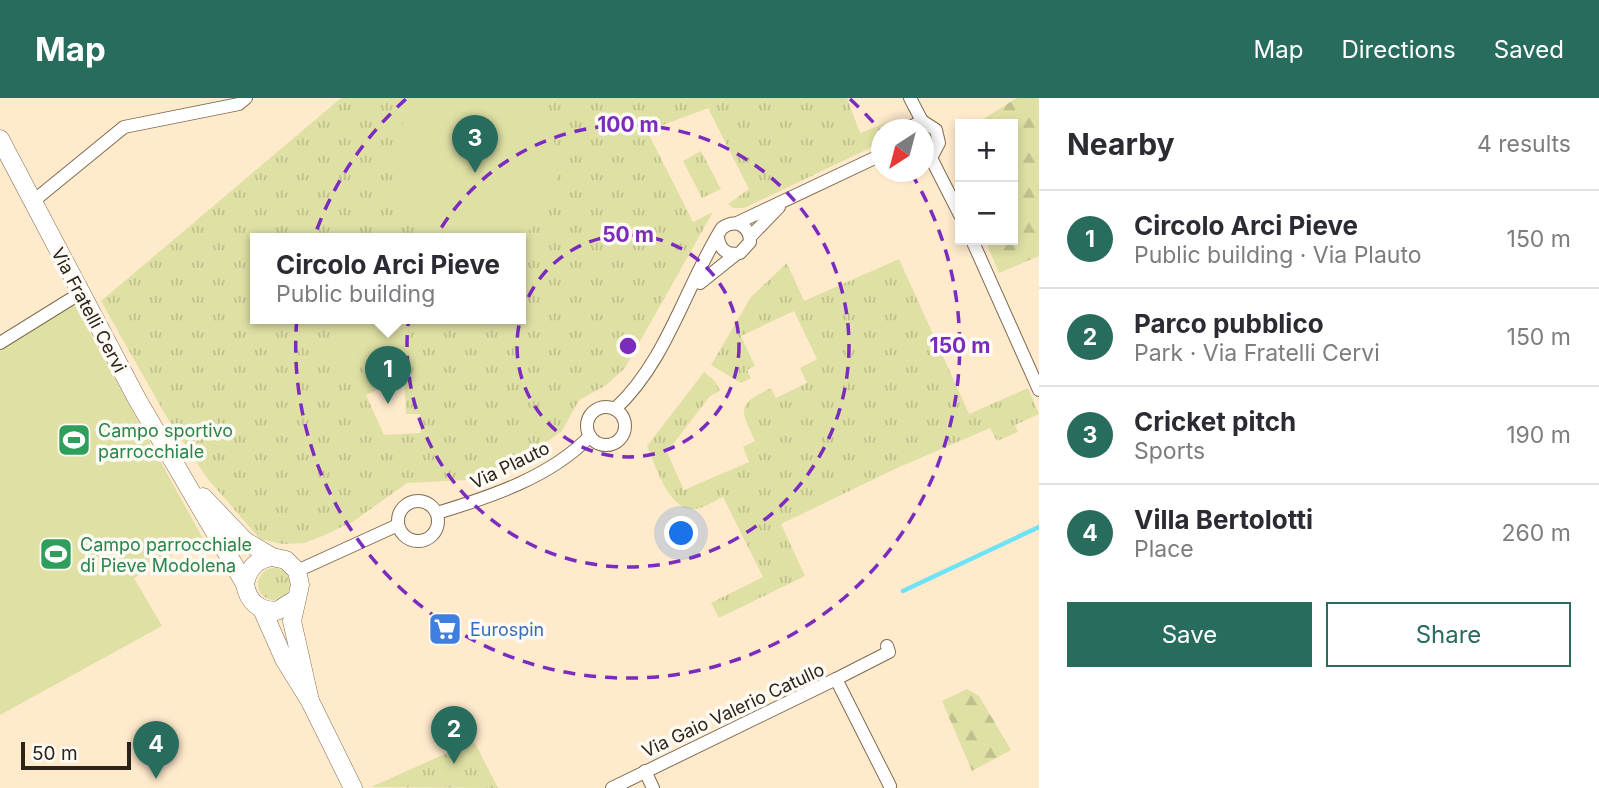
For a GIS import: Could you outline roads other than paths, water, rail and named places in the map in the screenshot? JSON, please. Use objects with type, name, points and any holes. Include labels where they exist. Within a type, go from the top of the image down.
[{"type":"main road","name":"Via Fratelli Cervi","points":[[0,139],[79,294],[245,584],[250,599],[262,609],[284,659],[310,701],[353,788]]},
{"type":"main road","name":"Via Fratelli Cervi","points":[[184,478],[245,541],[272,557],[286,560],[297,571],[300,585],[292,621],[310,701]]},
{"type":"main road","points":[[245,584],[251,568],[272,557]]},
{"type":"main road","points":[[262,609],[277,611],[296,599]]},
{"type":"street","points":[[31,203],[124,127],[239,104],[246,98]]},
{"type":"street","points":[[910,98],[921,119]]},
{"type":"street","points":[[934,128],[939,137],[934,146]]},
{"type":"street","name":"Via Plauto","points":[[437,513],[483,499],[526,480],[576,451],[590,436],[587,426],[592,414],[601,408],[615,409],[634,392],[688,297],[722,228],[871,160]]},
{"type":"street","points":[[934,171],[955,207]]},
{"type":"street","name":"Via Plauto","points":[[688,297],[707,275],[748,247],[750,237],[769,215],[790,198]]},
{"type":"street","points":[[737,223],[746,228],[750,237]]},
{"type":"street","points":[[718,237],[721,248],[735,254]]},
{"type":"street","points":[[974,245],[1039,390]]},
{"type":"street","points":[[0,343],[79,294]]},
{"type":"street","points":[[590,436],[596,442],[608,445],[622,437],[625,424],[615,409]]},
{"type":"street","points":[[410,502],[426,502],[437,513],[438,527],[425,540],[408,539],[398,525],[399,513],[410,502]]},
{"type":"street","points":[[297,571],[398,525]]},
{"type":"street","points":[[836,679],[889,652],[887,646]]},
{"type":"street","name":"Via Gaio Valerio Catullo","points":[[612,788],[836,679],[890,786]]},
{"type":"street","points":[[645,771],[653,788]]},
{"type":"waterway","points":[[903,591],[1039,527]]},
{"type":"place","name":"Cricket pitch","points":[[475,173]]},
{"type":"place","name":"Circolo Arci Pieve","points":[[388,404]]},
{"type":"place","name":"Campo sportivo parrocchiale","points":[[74,440]]},
{"type":"place","name":"Campo parrocchiale di Pieve Modolena","points":[[56,554]]},
{"type":"place","name":"Eurospin","points":[[445,629]]},
{"type":"place","name":"Parco pubblico","points":[[454,764]]},
{"type":"place","name":"Villa Bertolotti","points":[[156,779]]}]
